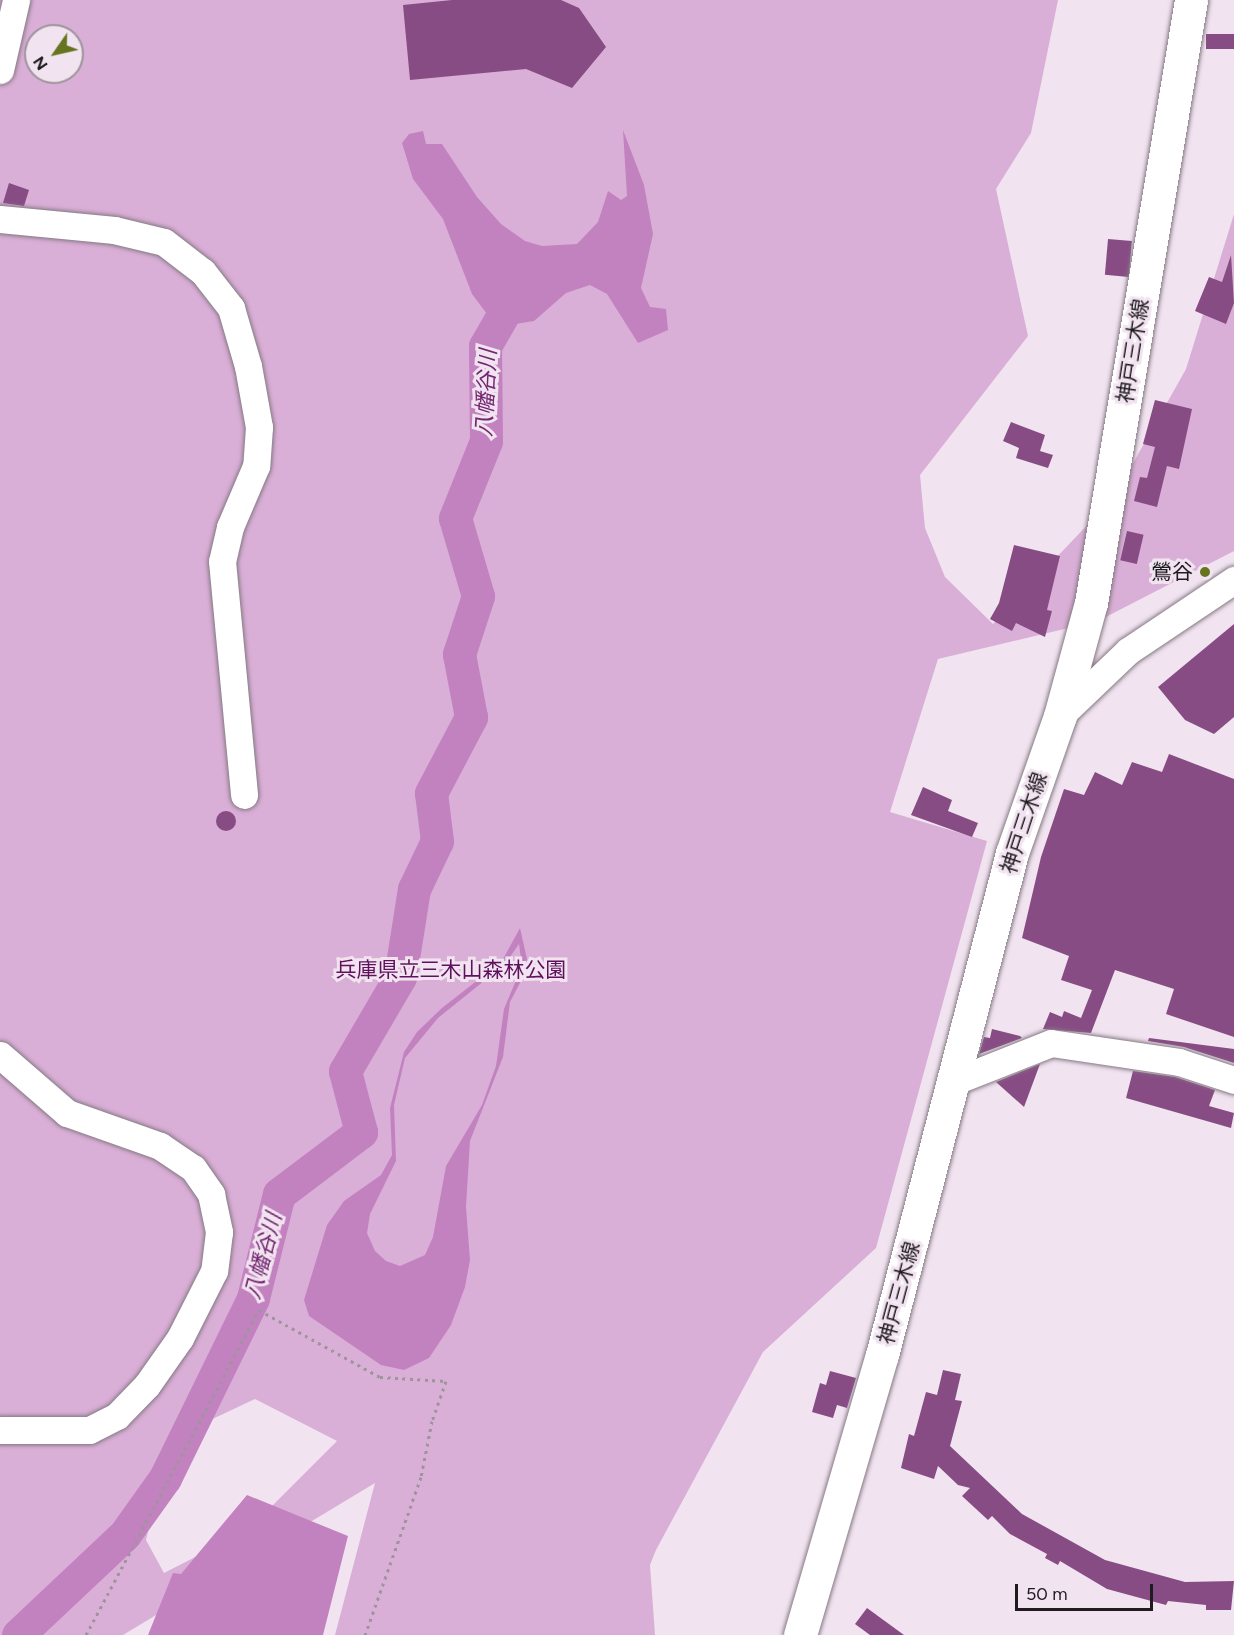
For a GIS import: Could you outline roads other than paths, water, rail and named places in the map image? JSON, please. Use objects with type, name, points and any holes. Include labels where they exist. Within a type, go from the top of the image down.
[{"type":"main road","name":"神戸三木線","points":[[800,1635],[955,1081],[1012,854],[1060,716],[1091,603],[1191,0]]},
{"type":"street","points":[[0,70],[16,0]]},
{"type":"street","points":[[0,219],[114,231],[164,242],[203,272],[231,308],[248,366],[259,427],[256,466],[230,527],[222,561],[244,795]]},
{"type":"street","points":[[1060,716],[1128,651],[1234,580]]},
{"type":"street","points":[[955,1081],[1051,1043],[1179,1062],[1234,1080]]},
{"type":"street","points":[[0,1055],[67,1113],[160,1146],[193,1168],[212,1194],[219,1232],[214,1271],[180,1338],[147,1385],[117,1416],[89,1430],[0,1430]]},
{"type":"waterway","name":"八幡谷川","points":[[18,1635],[125,1534],[165,1478],[253,1298],[279,1194],[361,1132],[345,1071],[400,977],[414,889],[437,841],[431,793],[471,717],[459,654],[478,596],[455,518],[486,441],[485,346],[502,317]]},
{"type":"place","name":"鶯谷","points":[[1205,572]]},
{"type":"park label","name":"兵庫県立三木山森林公園","points":[[451,970]]}]
